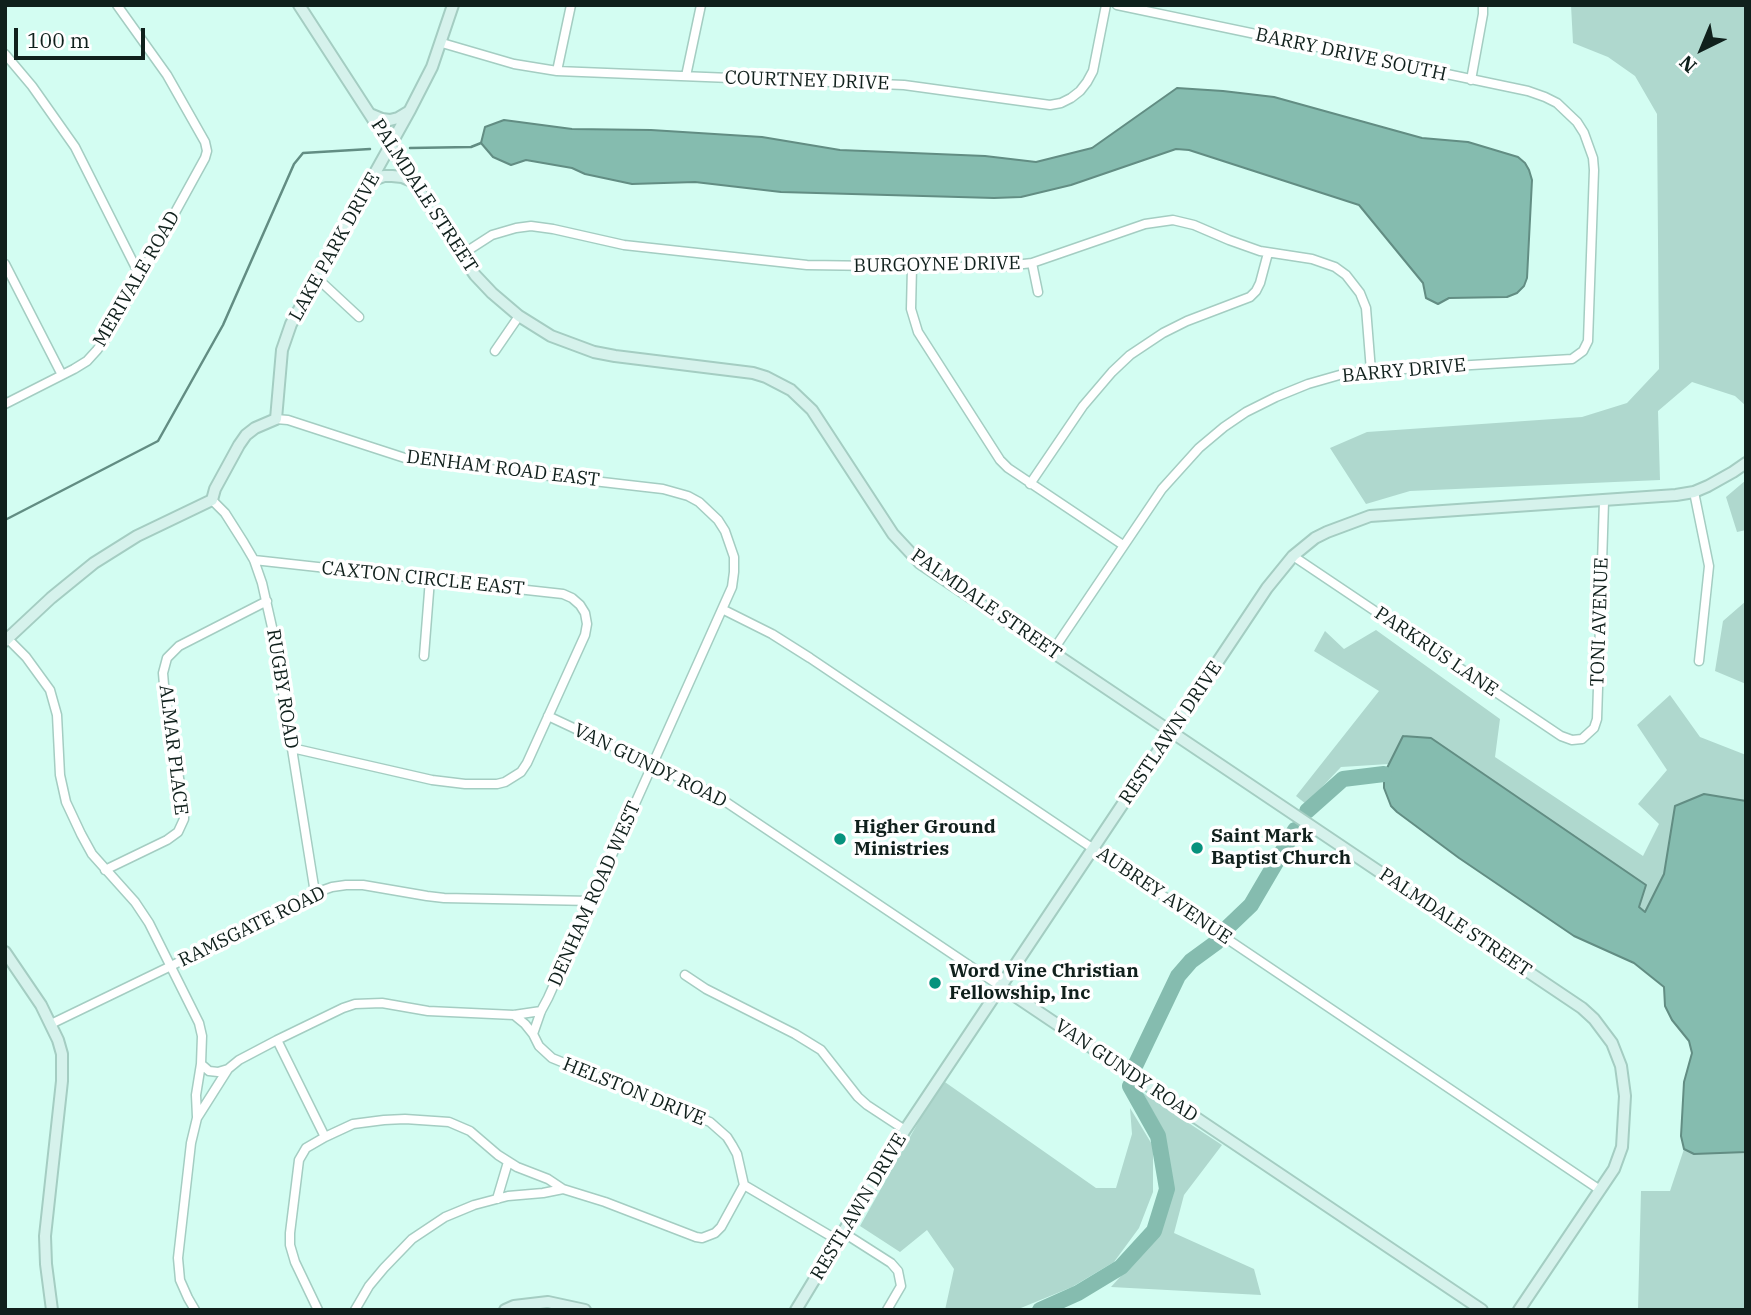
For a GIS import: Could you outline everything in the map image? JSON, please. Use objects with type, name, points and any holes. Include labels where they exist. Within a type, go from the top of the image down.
[{"type":"street","name":"MERIVALE ROAD","points":[[5,404],[62,376],[86,361],[97,350],[202,166],[207,151],[205,142],[167,75],[117,5]]},
{"type":"street","name":"PALMDALE STREET","points":[[299,5],[475,275],[519,316],[551,336],[594,352],[746,372],[766,377],[791,390],[817,416],[893,534],[919,563],[1582,1008],[1594,1019],[1612,1042],[1621,1066],[1625,1096],[1622,1147],[1614,1169],[1519,1310]]},
{"type":"street","name":"LAKE PARK DRIVE","points":[[276,419],[282,351],[291,324],[432,67],[453,5]]},
{"type":"street","points":[[557,71],[571,5]]},
{"type":"street","points":[[686,76],[701,5]]},
{"type":"street","name":"COURTNEY DRIVE","points":[[442,43],[514,64],[557,71],[904,85],[1050,104],[1071,98],[1087,82],[1093,71],[1106,5]]},
{"type":"street","name":"BARRY DRIVE SOUTH","points":[[1117,5],[1528,91],[1557,103],[1577,122],[1589,146],[1594,170],[1588,341],[1583,351]]},
{"type":"street","points":[[1471,80],[1483,5]]},
{"type":"street","points":[[5,54],[39,94],[75,147],[140,276]]},
{"type":"street","points":[[370,114],[390,120],[410,110]]},
{"type":"street","points":[[371,181],[392,176],[414,182]]},
{"type":"street","name":"BURGOYNE DRIVE","points":[[461,255],[492,235],[531,226],[624,244],[807,265],[1006,267],[1032,263],[1145,224],[1162,221],[1186,222],[1268,253],[1335,267],[1351,280],[1366,309],[1371,371]]},
{"type":"street","points":[[1030,484],[1083,406],[1112,372],[1130,355],[1163,333],[1250,297],[1260,283],[1268,253]]},
{"type":"street","points":[[1032,263],[1038,292]]},
{"type":"street","points":[[5,264],[62,376]]},
{"type":"street","points":[[912,267],[911,309],[918,332],[1000,460],[1030,484],[1123,545]]},
{"type":"street","points":[[317,278],[359,317]]},
{"type":"street","points":[[495,351],[519,316]]},
{"type":"street","name":"BARRY DRIVE","points":[[1052,652],[1162,489],[1199,448],[1232,421],[1276,397],[1343,374],[1572,359],[1583,351]]},
{"type":"street","points":[[195,1310],[183,1289],[178,1258],[191,1143],[197,1119],[196,1095],[202,1036],[199,1023],[149,923],[135,902],[105,870],[80,834],[66,802],[60,775],[57,715],[50,690],[26,657],[6,638],[94,563],[137,536],[212,500],[215,489],[246,435],[276,419]]},
{"type":"street","name":"DENHAM ROAD EAST","points":[[276,419],[288,420],[411,460],[663,489],[688,496],[708,509],[725,531],[730,544]]},
{"type":"street","name":"RESTLAWN DRIVE","points":[[796,1310],[905,1130],[1267,588],[1293,556],[1315,538],[1370,516],[1658,498],[1694,492],[1721,480],[1746,463]]},
{"type":"street","points":[[1694,492],[1709,566],[1699,661]]},
{"type":"street","name":"RUGBY ROAD","points":[[212,500],[225,513],[254,560],[267,601],[315,893]]},
{"type":"street","name":"TONI AVENUE","points":[[1582,739],[1594,728],[1597,719],[1604,500]]},
{"type":"street","name":"DENHAM ROAD WEST","points":[[541,1010],[723,610],[732,587],[734,572],[734,557],[730,544]]},
{"type":"street","name":"PARKRUS LANE","points":[[1293,556],[1561,736],[1572,740],[1582,739]]},
{"type":"street","name":"CAXTON CIRCLE EAST","points":[[254,560],[563,594],[572,598],[585,613],[585,635],[548,716]]},
{"type":"street","points":[[424,656],[430,579]]},
{"type":"street","name":"ALMAR PLACE","points":[[105,870],[167,840],[178,832],[184,819],[164,685],[163,673],[167,658],[179,646],[267,601]]},
{"type":"street","name":"AUBREY AVENUE","points":[[723,610],[772,634],[800,652],[1600,1190]]},
{"type":"street","points":[[292,748],[432,780],[465,785],[497,784],[520,772],[527,763],[548,716]]},
{"type":"street","name":"VAN GUNDY ROAD","points":[[548,716],[714,794],[1482,1310]]},
{"type":"street","name":"RAMSGATE ROAD","points":[[51,1024],[332,887],[363,885],[444,898],[592,901]]},
{"type":"street","points":[[5,951],[41,1005],[60,1047],[62,1068],[45,1236],[52,1310]]},
{"type":"street","points":[[685,975],[706,989],[821,1050],[858,1097],[905,1130]]},
{"type":"street","points":[[197,1119],[228,1069],[239,1060],[355,1004],[368,1002],[428,1011],[514,1015],[541,1010],[533,1034]]},
{"type":"street","name":"HELSTON DRIVE","points":[[514,1015],[526,1024],[539,1046],[552,1058],[710,1122],[727,1137],[737,1154],[744,1185]]},
{"type":"street","points":[[277,1040],[326,1137]]},
{"type":"street","points":[[201,1064],[209,1071],[228,1069]]},
{"type":"street","points":[[318,1310],[295,1262],[290,1245],[299,1160],[306,1148],[353,1124],[394,1119],[449,1122],[470,1131],[517,1167],[548,1179],[563,1189],[696,1237],[702,1238],[715,1233],[721,1227],[744,1185],[891,1263],[898,1271],[901,1286],[887,1310]]},
{"type":"street","points":[[497,1199],[509,1162]]},
{"type":"street","points":[[355,1310],[369,1286],[384,1268],[412,1240],[445,1217],[497,1199],[563,1189]]},
{"type":"street","points":[[505,1310],[514,1306],[548,1302],[585,1310]]},
{"type":"shaded area","points":[[1571,5],[1746,5],[1746,406],[1735,396],[1692,382],[1658,411],[1660,480],[1410,491],[1366,504],[1330,448],[1367,432],[1582,417],[1627,403],[1659,369],[1657,114],[1635,76],[1608,57],[1573,43]]},
{"type":"shaded area","points":[[1177,88],[1274,97],[1422,138],[1468,142],[1518,157],[1525,163],[1532,180],[1527,278],[1524,286],[1507,297],[1449,298],[1438,304],[1426,298],[1423,283],[1359,205],[1189,150],[1176,149],[1071,185],[1021,197],[994,198],[781,192],[695,182],[632,184],[585,174],[572,168],[526,160],[511,165],[493,157],[481,143],[485,127],[504,120],[572,129],[651,130],[762,137],[840,150],[985,156],[1036,162],[1092,148]]},
{"type":"shaded area","points":[[1746,480],[1746,530],[1737,532],[1726,497]]},
{"type":"shaded area","points":[[1746,601],[1746,684],[1715,671],[1723,621]]},
{"type":"shaded area","points":[[1376,630],[1500,719],[1495,757],[1643,856],[1659,824],[1638,804],[1667,770],[1637,725],[1670,695],[1700,737],[1746,755],[1746,801],[1704,794],[1675,806],[1664,874],[1646,913],[1403,736],[1389,764],[1341,767],[1306,804],[1296,796],[1379,691],[1314,651],[1325,631],[1344,649]]},
{"type":"shaded area","points":[[1403,736],[1431,738],[1646,885],[1639,907],[1645,912],[1664,874],[1675,806],[1704,794],[1746,801],[1746,1152],[1694,1154],[1684,1149],[1681,1136],[1684,1082],[1692,1053],[1689,1041],[1672,1020],[1665,1006],[1664,987],[1634,963],[1574,936],[1459,858],[1391,806],[1384,788],[1384,774]]},
{"type":"shaded area","points":[[942,1080],[1096,1188],[1116,1188],[1132,1134],[1130,1108],[1153,1146],[1153,1192],[1139,1228],[1114,1262],[1072,1287],[1016,1310],[945,1310],[954,1269],[927,1230],[900,1252],[860,1226]]},
{"type":"shaded area","points":[[1143,1093],[1222,1145],[1184,1195],[1174,1233],[1254,1269],[1261,1295],[1111,1287],[1159,1234],[1173,1189],[1164,1132]]},
{"type":"shaded area","points":[[1684,1149],[1694,1154],[1746,1152],[1746,1310],[1638,1310],[1641,1191],[1670,1191]]},
{"type":"waterway","points":[[410,148],[471,147],[481,143]]},
{"type":"waterway","points":[[5,520],[158,441],[223,325],[294,164],[303,153],[370,149]]},
{"type":"waterway","points":[[1307,811],[1343,779],[1384,774]]},
{"type":"waterway","points":[[1228,927],[1251,905],[1295,830]]},
{"type":"waterway","points":[[1136,1064],[1178,976],[1191,961],[1217,942]]},
{"type":"waterway","points":[[1040,1310],[1078,1293],[1121,1267],[1154,1231],[1167,1189],[1158,1136],[1130,1086]]},
{"type":"place","name":"Higher Ground Ministries","points":[[840,839]]},
{"type":"place","name":"Saint Mark Baptist Church","points":[[1197,848]]},
{"type":"place","name":"Word Vine Christian Fellowship, Inc","points":[[935,983]]}]
